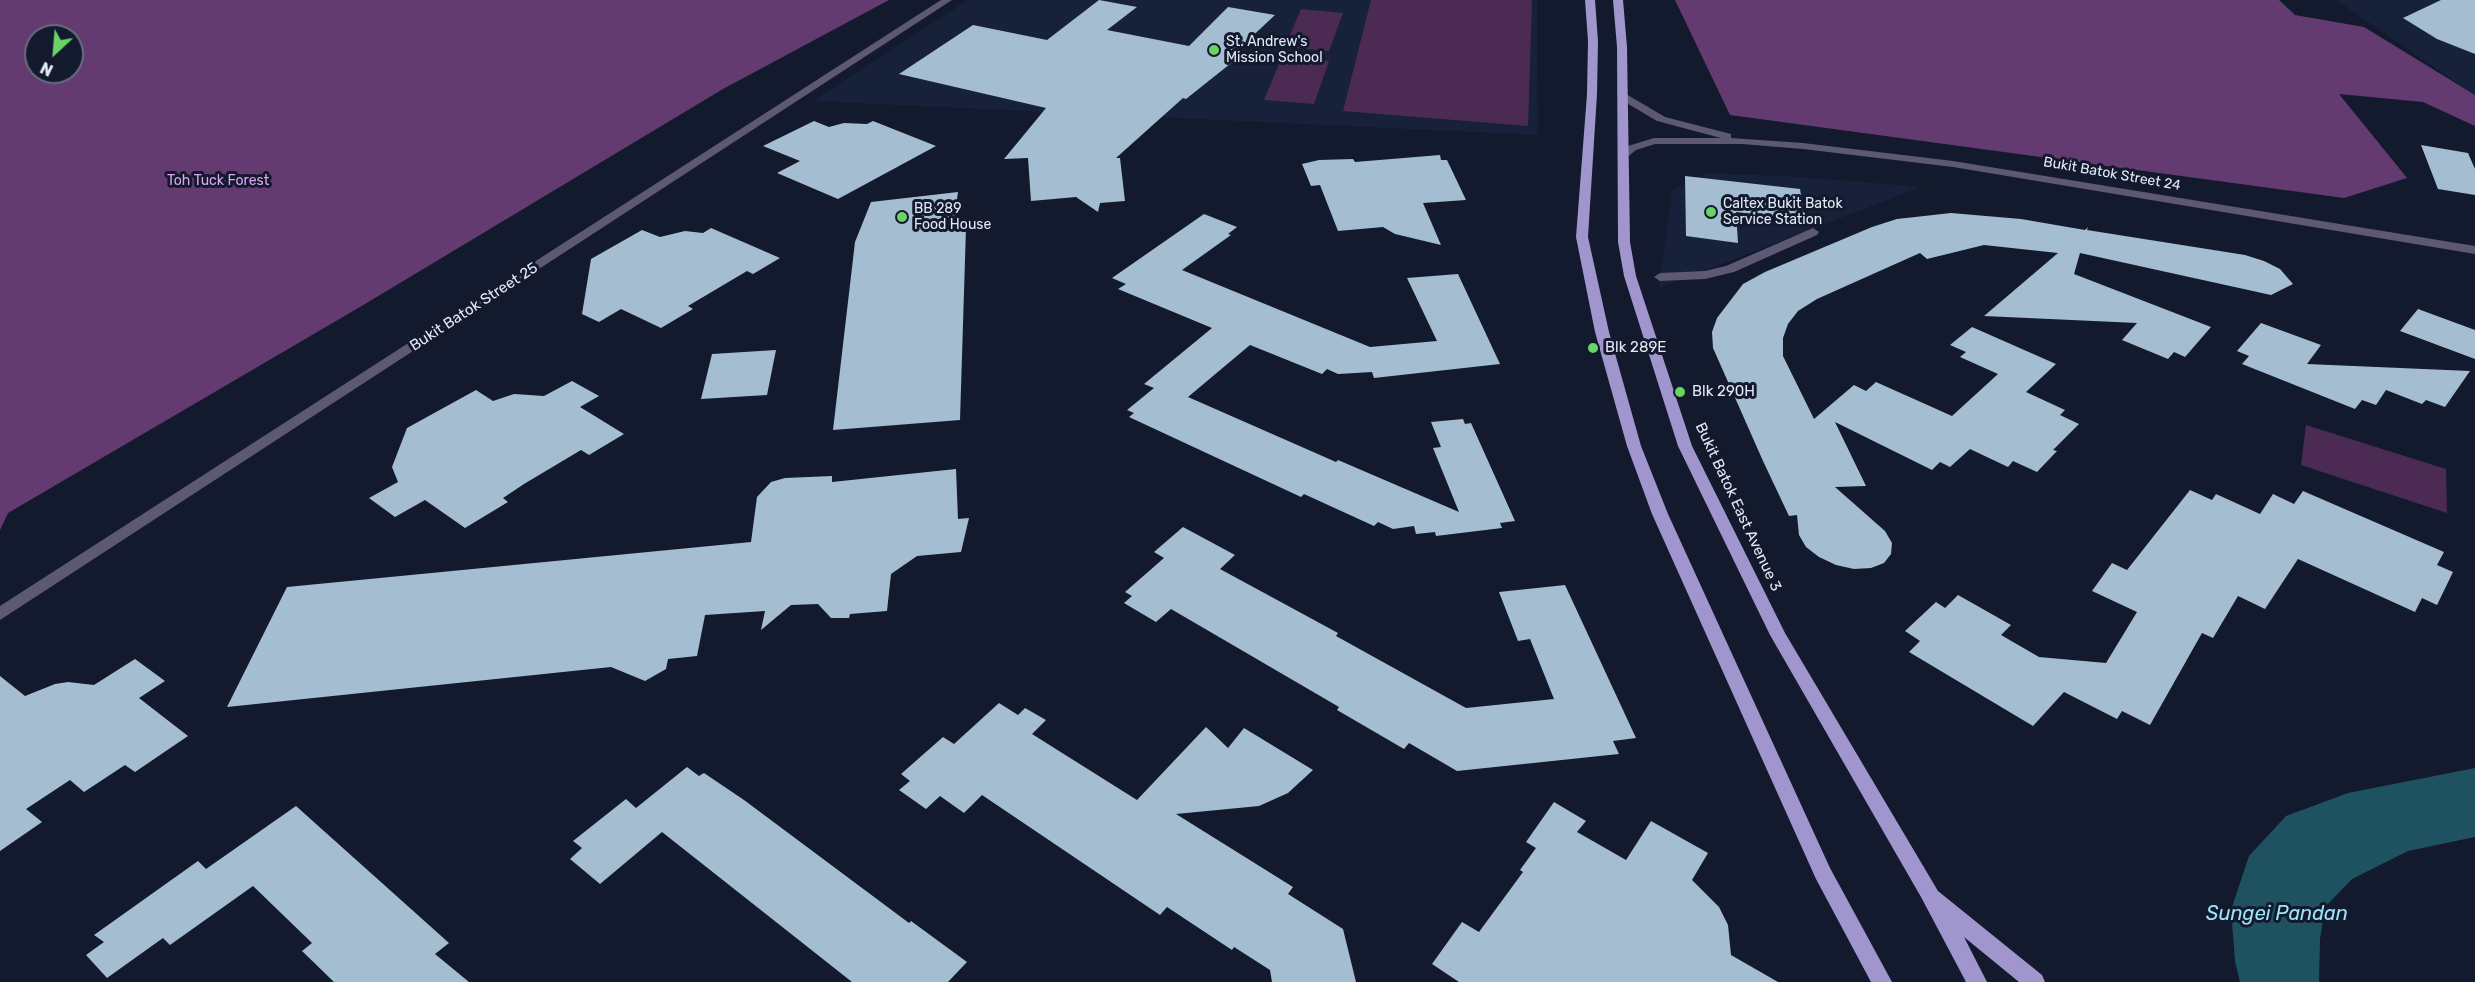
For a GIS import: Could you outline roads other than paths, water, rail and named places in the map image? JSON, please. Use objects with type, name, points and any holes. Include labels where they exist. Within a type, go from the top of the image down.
[{"type":"main road","points":[[1590,0],[1593,41],[1592,94],[1582,237],[1602,332],[1634,446],[1660,514],[1823,873],[1882,982]]},
{"type":"main road","name":"Bukit Batok East Avenue 3","points":[[1618,0],[1622,47],[1624,242],[1630,276],[1685,447],[1778,635],[1928,891],[1977,982]]},
{"type":"main road","points":[[1928,891],[1979,938],[2035,982]]},
{"type":"main road","points":[[1870,982],[1871,961]]},
{"type":"street","name":"Bukit Batok Street 25","points":[[0,614],[947,0]]},
{"type":"street","name":"Bukit Batok Street 24","points":[[1622,96],[1661,119],[1742,141]]},
{"type":"street","name":"Bukit Batok Street 24","points":[[1624,157],[1632,148],[1646,142],[1742,141],[1953,164],[2475,250]]},
{"type":"street","points":[[1660,277],[1705,275],[1730,269],[1812,232]]},
{"type":"water","name":"Sungei Pandan","points":[[2475,768],[2475,837],[2408,851],[2352,879],[2325,907],[2320,939],[2319,982],[2240,982],[2235,961],[2231,910],[2249,856],[2286,816],[2348,793]]},
{"type":"place","name":"St. Andrew's Mission School","points":[[1214,50]]},
{"type":"place","name":"Caltex Bukit Batok Service Station","points":[[1711,212]]},
{"type":"place","name":"BB 289 Food House","points":[[902,217]]},
{"type":"place","name":"Blk 289E","points":[[1593,348]]},
{"type":"place","name":"Blk 290H","points":[[1680,392]]},
{"type":"park label","name":"Toh Tuck Forest","points":[[218,181]]}]
